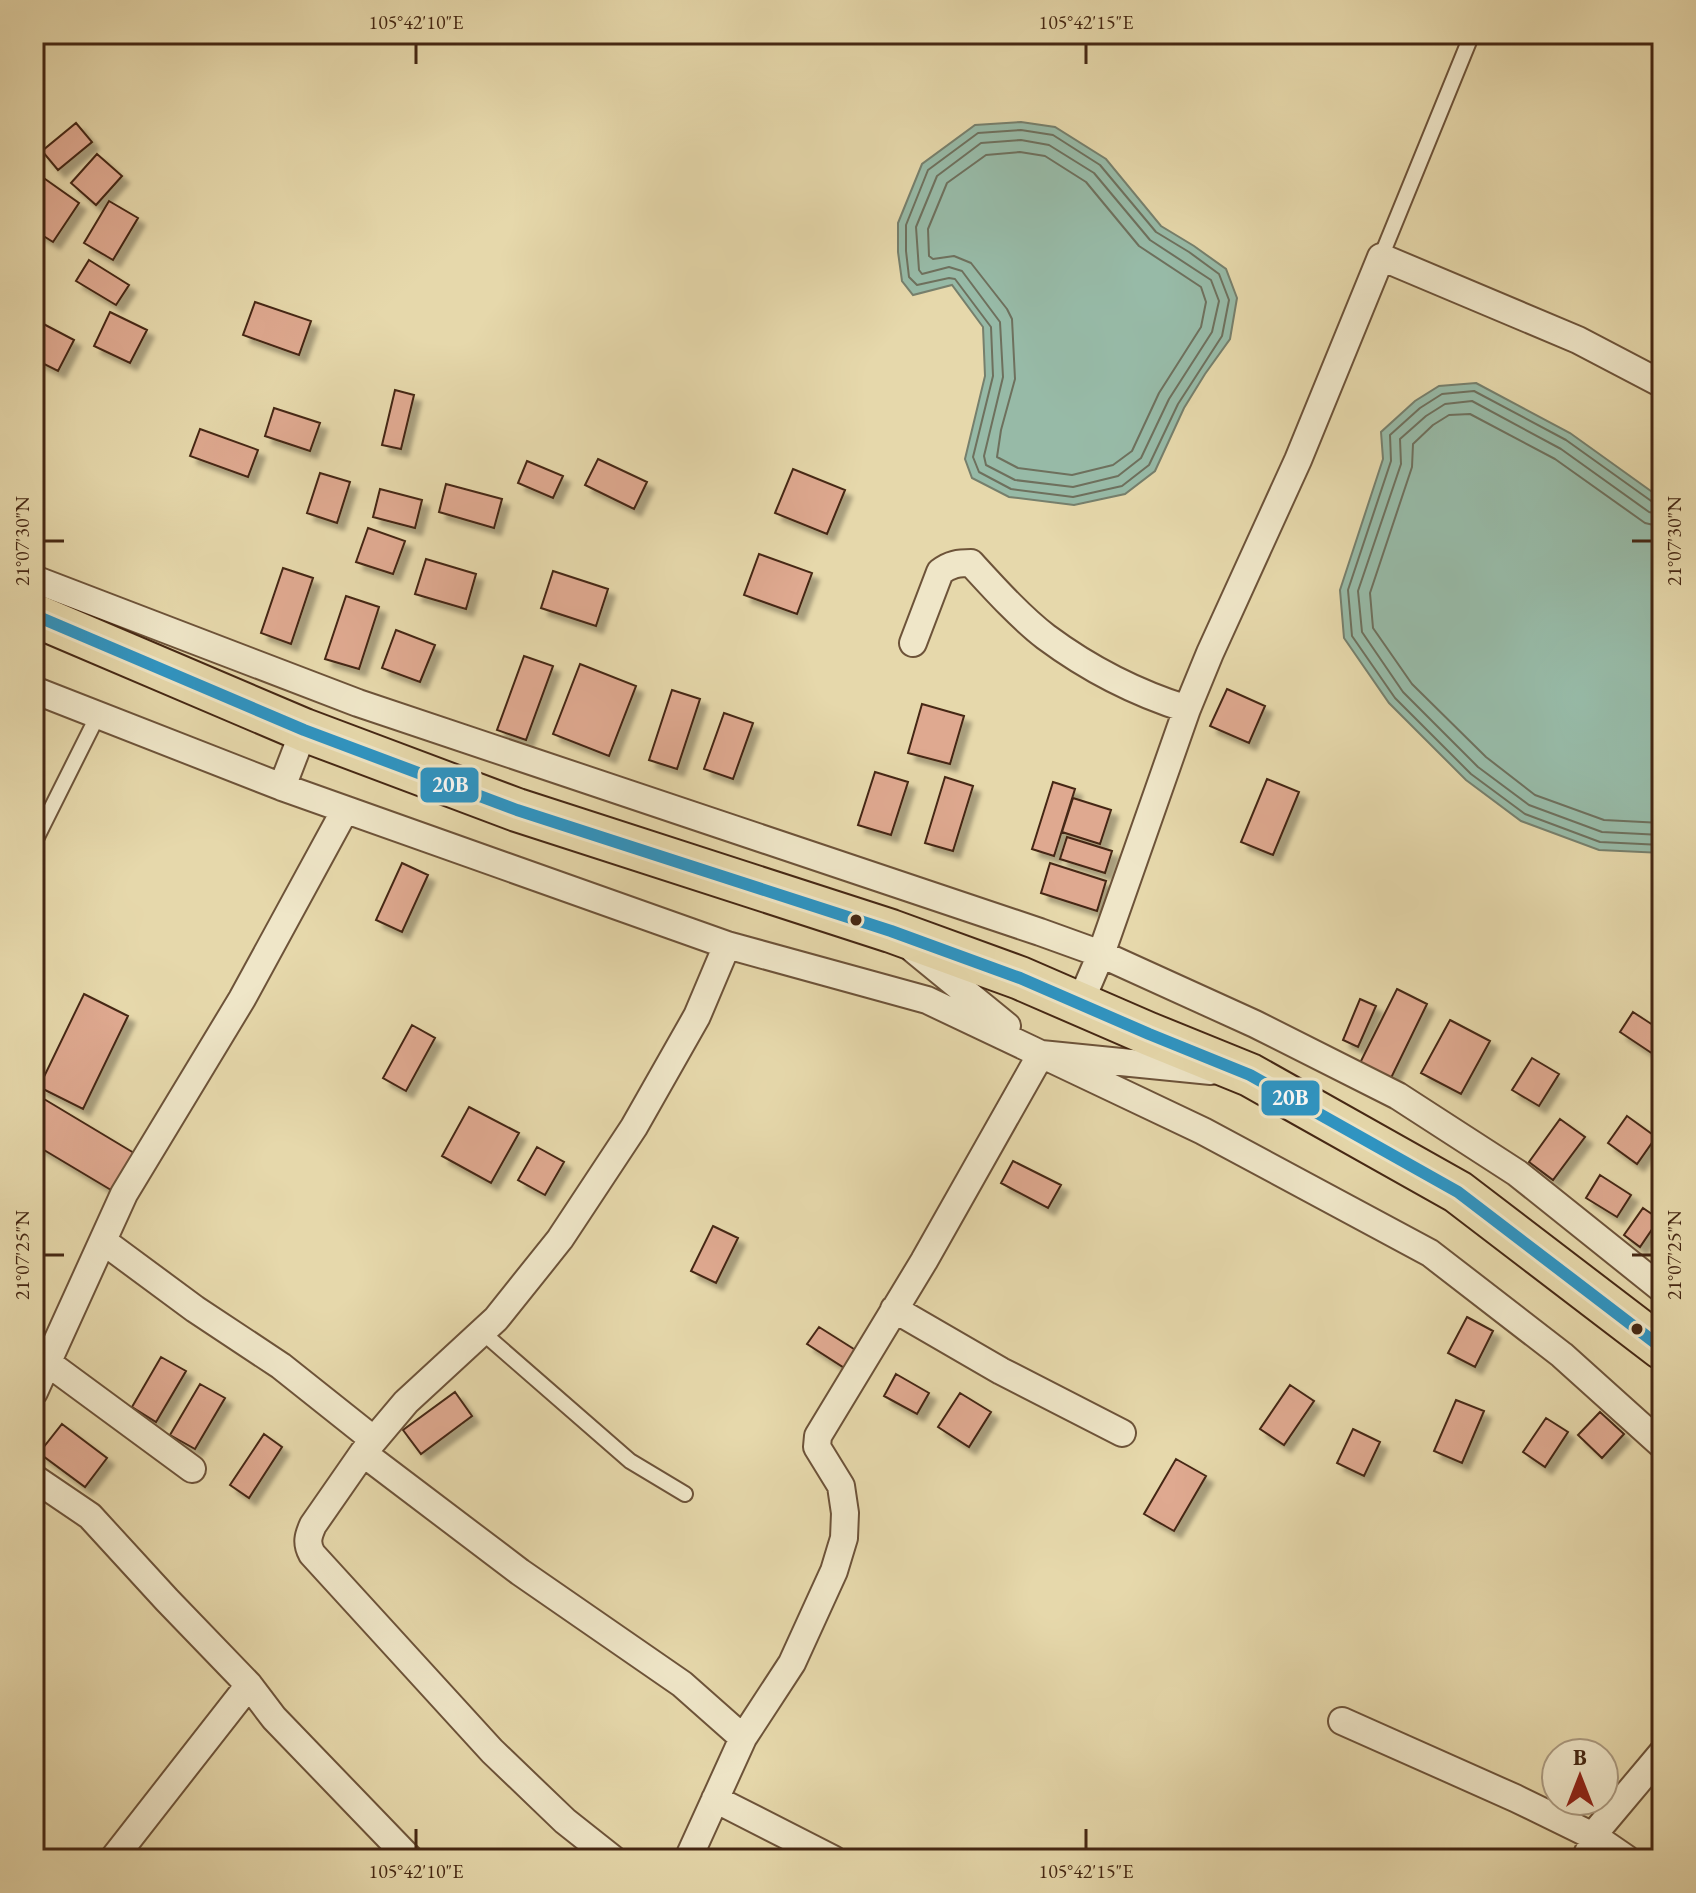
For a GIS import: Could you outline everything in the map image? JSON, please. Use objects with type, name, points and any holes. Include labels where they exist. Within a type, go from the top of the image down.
[{"type":"main road","points":[[34,615],[304,730],[517,810],[891,931],[1020,978],[1250,1075],[1458,1192],[1661,1348]]},
{"type":"street","points":[[1080,1003],[1101,954],[1187,709],[1298,460],[1381,257],[1578,340],[1662,384]]},
{"type":"street","points":[[913,643],[940,572],[958,563],[971,563],[1044,636],[1126,687],[1187,709]]},
{"type":"street","points":[[34,579],[358,703],[1101,954],[1255,1024],[1398,1096],[1517,1173],[1662,1289]]},
{"type":"street","points":[[34,690],[282,787],[727,945],[927,1000],[1203,1131],[1430,1253],[1562,1355],[1662,1445]]},
{"type":"street","points":[[282,787],[304,730]]},
{"type":"street","points":[[34,1392],[124,1194],[242,999],[345,810]]},
{"type":"street","points":[[891,931],[1041,1054],[1250,1075]]},
{"type":"street","points":[[613,1859],[565,1821],[492,1751],[312,1554],[308,1536],[369,1447],[406,1402],[496,1319],[560,1239],[634,1127],[697,1016],[727,945]]},
{"type":"street","points":[[688,1859],[743,1738],[792,1663],[834,1571],[844,1538],[845,1513],[841,1486],[817,1447],[818,1436],[924,1261],[1041,1054]]},
{"type":"street","points":[[103,1241],[195,1309],[281,1366],[369,1447],[520,1572],[682,1684],[743,1738]]},
{"type":"street","points":[[894,1309],[1001,1371],[1122,1433]]},
{"type":"street","points":[[48,1363],[192,1469]]},
{"type":"street","points":[[34,1478],[90,1516],[249,1685],[274,1718],[410,1859]]},
{"type":"street","points":[[113,1859],[249,1685]]},
{"type":"street","points":[[1342,1721],[1515,1798],[1590,1848],[1627,1859]]},
{"type":"street","points":[[1590,1848],[1599,1828],[1662,1753]]},
{"type":"street","points":[[715,1799],[833,1859]]},
{"type":"lane","points":[[1381,257],[1472,34]]},
{"type":"lane","points":[[34,843],[98,715]]},
{"type":"lane","points":[[482,1332],[630,1461],[685,1494]]},
{"type":"water","points":[[1021,122],[1055,127],[1106,159],[1161,226],[1226,269],[1237,298],[1230,339],[1184,408],[1155,471],[1125,494],[1074,505],[1009,497],[972,478],[965,459],[985,376],[983,327],[952,285],[913,295],[902,281],[898,223],[922,164],[975,125]]},
{"type":"water","points":[[1476,383],[1570,433],[1662,499],[1662,853],[1599,850],[1521,821],[1466,780],[1389,703],[1344,638],[1340,590],[1383,459],[1381,432],[1415,401],[1439,386]]},
{"type":"building","points":[[76,123],[92,142],[58,170],[42,151]]},
{"type":"building","points":[[97,154],[122,176],[96,205],[71,183]]},
{"type":"building","points":[[38,174],[79,203],[53,242],[34,230],[34,179]]},
{"type":"building","points":[[109,201],[138,218],[113,260],[84,243]]},
{"type":"building","points":[[89,260],[129,285],[116,305],[76,281]]},
{"type":"building","points":[[255,302],[311,321],[299,355],[243,335]]},
{"type":"building","points":[[110,312],[147,330],[130,363],[94,346]]},
{"type":"building","points":[[34,319],[74,340],[58,371],[34,359]]},
{"type":"building","points":[[395,390],[414,395],[401,449],[382,445]]},
{"type":"building","points":[[274,408],[320,423],[310,451],[265,436]]},
{"type":"building","points":[[200,429],[258,450],[248,477],[190,456]]},
{"type":"building","points":[[598,459],[647,482],[634,509],[585,485]]},
{"type":"building","points":[[527,461],[563,476],[553,498],[518,483]]},
{"type":"building","points":[[793,469],[845,490],[827,534],[775,513]]},
{"type":"building","points":[[320,473],[350,482],[337,523],[307,513]]},
{"type":"building","points":[[446,484],[502,499],[494,528],[439,512]]},
{"type":"building","points":[[380,489],[422,500],[415,528],[373,517]]},
{"type":"building","points":[[368,528],[405,541],[393,574],[356,562]]},
{"type":"building","points":[[759,554],[812,573],[797,614],[744,595]]},
{"type":"building","points":[[426,559],[476,574],[466,609],[415,594]]},
{"type":"building","points":[[283,568],[313,578],[291,644],[261,633]]},
{"type":"building","points":[[553,571],[608,589],[596,626],[541,608]]},
{"type":"building","points":[[346,596],[379,607],[359,669],[325,659]]},
{"type":"building","points":[[396,630],[435,645],[420,682],[382,668]]},
{"type":"building","points":[[524,656],[553,666],[526,740],[497,730]]},
{"type":"building","points":[[580,664],[636,686],[609,756],[553,734]]},
{"type":"building","points":[[1227,689],[1265,706],[1249,743],[1210,726]]},
{"type":"building","points":[[672,690],[700,699],[677,769],[649,760]]},
{"type":"building","points":[[922,704],[964,716],[950,764],[908,753]]},
{"type":"building","points":[[724,713],[753,723],[733,779],[704,769]]},
{"type":"building","points":[[875,772],[908,782],[891,835],[858,825]]},
{"type":"building","points":[[945,777],[973,786],[953,851],[925,843]]},
{"type":"building","points":[[1267,779],[1299,792],[1273,855],[1241,842]]},
{"type":"building","points":[[1053,782],[1075,789],[1054,856],[1032,849]]},
{"type":"building","points":[[1073,798],[1111,810],[1100,844],[1062,832]]},
{"type":"building","points":[[1067,837],[1112,851],[1105,873],[1060,859]]},
{"type":"building","points":[[402,863],[428,875],[402,932],[376,920]]},
{"type":"building","points":[[1050,863],[1106,881],[1097,911],[1041,893]]},
{"type":"building","points":[[1397,989],[1427,1004],[1391,1078],[1360,1063]]},
{"type":"building","points":[[84,994],[128,1016],[83,1109],[39,1087]]},
{"type":"building","points":[[1360,999],[1376,1006],[1358,1047],[1343,1040]]},
{"type":"building","points":[[1633,1012],[1662,1031],[1662,1060],[1620,1032]]},
{"type":"building","points":[[1450,1020],[1490,1041],[1461,1094],[1421,1073]]},
{"type":"building","points":[[412,1025],[435,1038],[406,1091],[383,1078]]},
{"type":"building","points":[[1532,1058],[1559,1074],[1539,1106],[1512,1090]]},
{"type":"building","points":[[34,1093],[134,1153],[111,1190],[34,1144]]},
{"type":"building","points":[[469,1107],[519,1133],[491,1183],[442,1156]]},
{"type":"building","points":[[1627,1116],[1656,1137],[1637,1164],[1608,1143]]},
{"type":"building","points":[[1560,1119],[1585,1137],[1553,1180],[1529,1162]]},
{"type":"building","points":[[537,1147],[564,1162],[545,1195],[518,1180]]},
{"type":"building","points":[[1013,1161],[1061,1185],[1048,1208],[1001,1183]]},
{"type":"building","points":[[1600,1175],[1631,1195],[1617,1217],[1586,1198]]},
{"type":"building","points":[[1643,1208],[1659,1219],[1640,1247],[1624,1235]]},
{"type":"building","points":[[713,1226],[738,1238],[716,1283],[691,1271]]},
{"type":"building","points":[[1467,1317],[1493,1331],[1475,1367],[1448,1353]]},
{"type":"building","points":[[819,1327],[857,1351],[846,1369],[807,1344]]},
{"type":"building","points":[[161,1357],[186,1371],[156,1422],[132,1407]]},
{"type":"building","points":[[896,1374],[929,1393],[917,1414],[884,1396]]},
{"type":"building","points":[[200,1384],[225,1398],[195,1449],[170,1435]]},
{"type":"building","points":[[1290,1385],[1314,1401],[1284,1445],[1260,1429]]},
{"type":"building","points":[[455,1392],[472,1416],[421,1454],[403,1430]]},
{"type":"building","points":[[960,1393],[991,1412],[969,1447],[938,1427]]},
{"type":"building","points":[[1456,1400],[1484,1411],[1462,1463],[1434,1451]]},
{"type":"building","points":[[1600,1412],[1624,1434],[1602,1458],[1578,1435]]},
{"type":"building","points":[[1546,1418],[1568,1432],[1545,1467],[1523,1452]]},
{"type":"building","points":[[62,1424],[107,1458],[85,1487],[39,1453]]},
{"type":"building","points":[[1353,1429],[1380,1442],[1364,1476],[1337,1463]]},
{"type":"building","points":[[264,1434],[282,1447],[249,1498],[230,1485]]},
{"type":"building","points":[[1176,1459],[1206,1476],[1174,1531],[1144,1514]]},
{"type":"transit line","name":"20B","points":[[34,615],[304,730],[517,810],[891,931],[1020,978],[1250,1075],[1458,1192],[1662,1348]]}]
